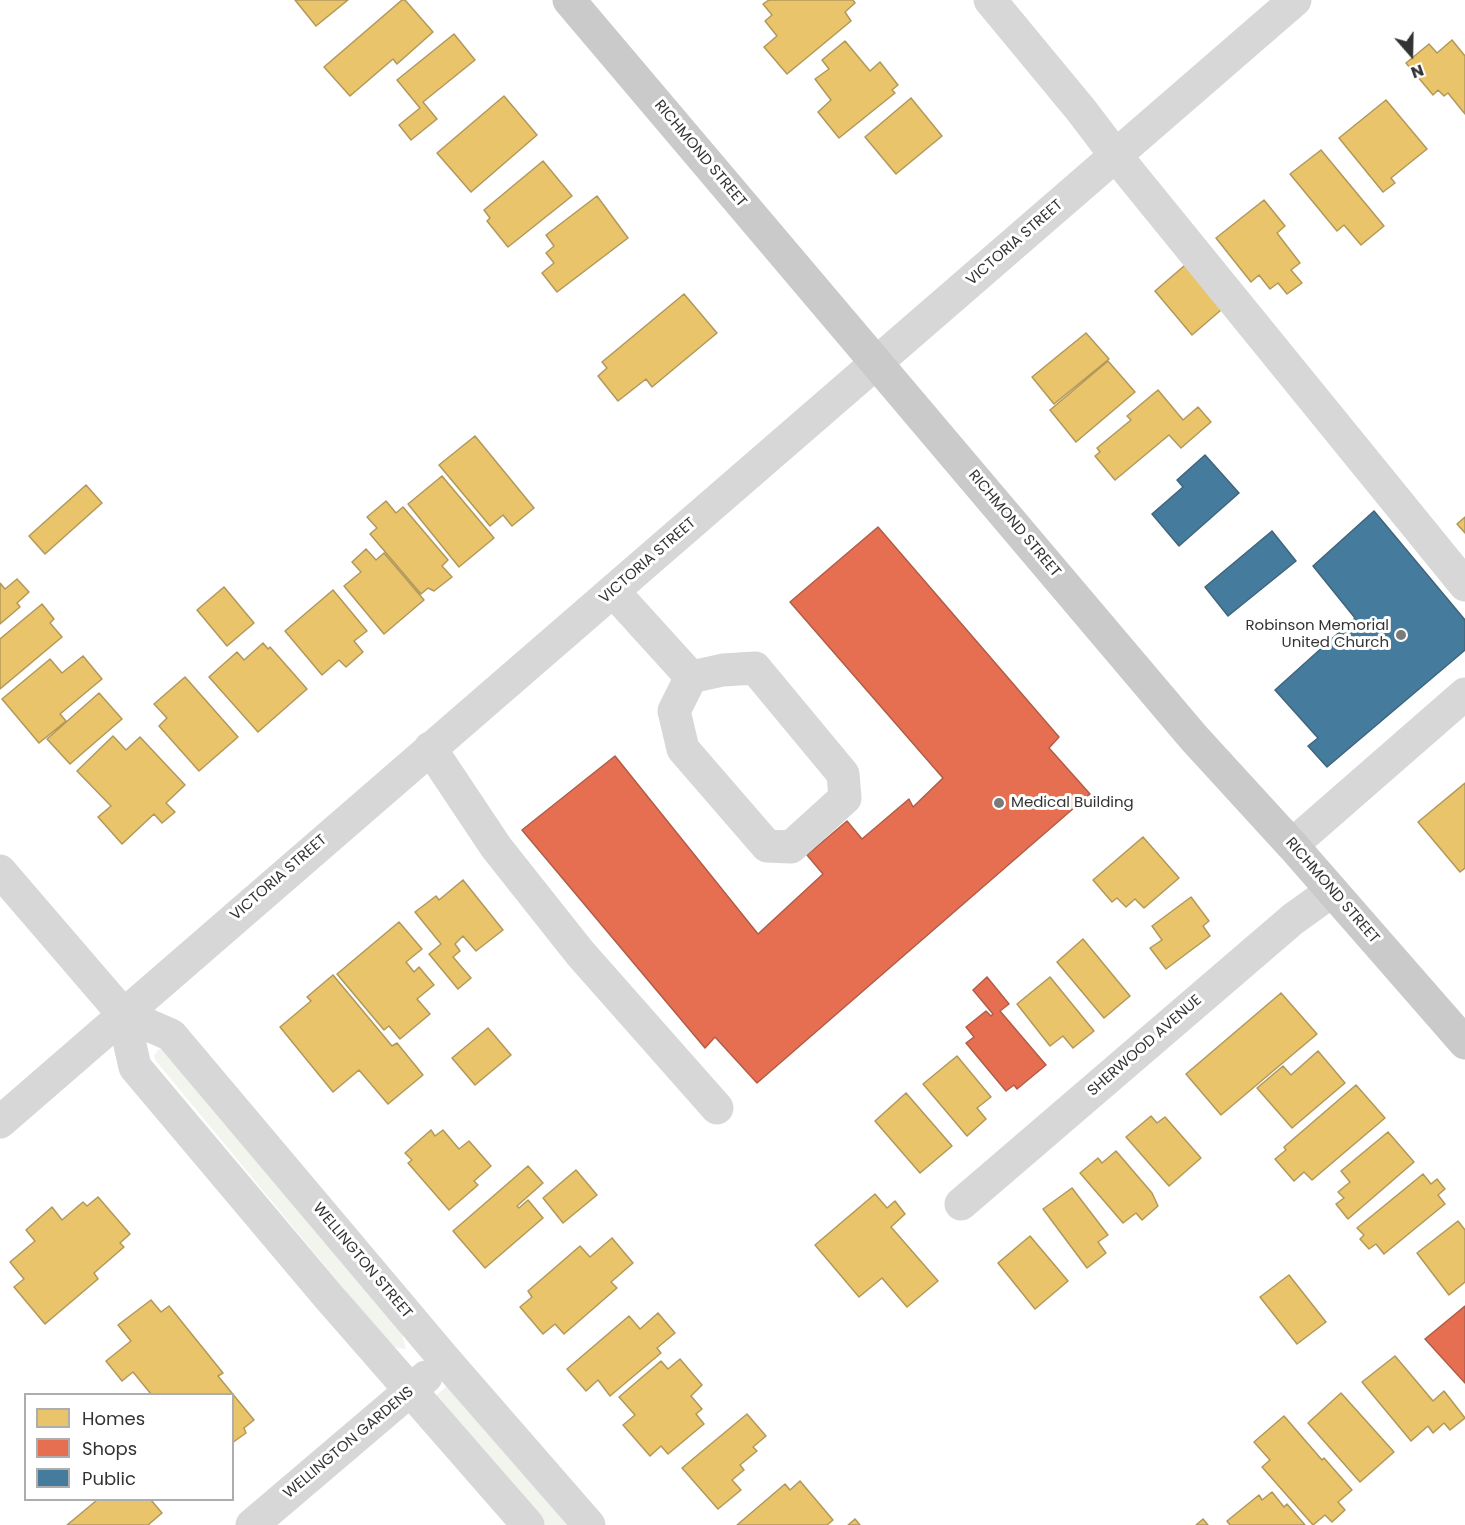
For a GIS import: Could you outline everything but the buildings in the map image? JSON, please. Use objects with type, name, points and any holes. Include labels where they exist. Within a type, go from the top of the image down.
[{"type":"main road","name":"RICHMOND STREET","points":[[569,0],[1194,738],[1292,845],[1465,1043]]},
{"type":"street","points":[[990,0],[1465,585]]},
{"type":"street","name":"VICTORIA STREET","points":[[0,1122],[1295,0]]},
{"type":"street","points":[[613,591],[691,677]]},
{"type":"street","points":[[755,668],[843,774],[845,798],[791,847],[766,846],[683,748],[674,711],[691,677],[723,670],[755,668]]},
{"type":"street","points":[[1292,845],[1465,694]]},
{"type":"street","points":[[430,748],[496,847],[580,954],[717,1108]]},
{"type":"street","name":"WELLINGTON STREET","points":[[0,871],[123,1014],[171,1035],[446,1361],[589,1525]]},
{"type":"street","name":"SHERWOOD AVENUE","points":[[961,1204],[1293,919],[1332,891]]},
{"type":"street","name":"WELLINGTON STREET","points":[[123,1014],[135,1067],[528,1525]]},
{"type":"street","name":"WELLINGTON GARDENS","points":[[252,1525],[446,1361]]},
{"type":"shaded area","points":[[161,1049],[167,1050],[400,1327],[406,1349],[392,1347],[156,1061],[154,1056]]},
{"type":"shaded area","points":[[447,1386],[567,1525],[541,1525],[431,1400]]},
{"type":"place","name":"Robinson Memorial United Church","points":[[1401,635]]},
{"type":"place","name":"Medical Building","points":[[999,803]]}]
